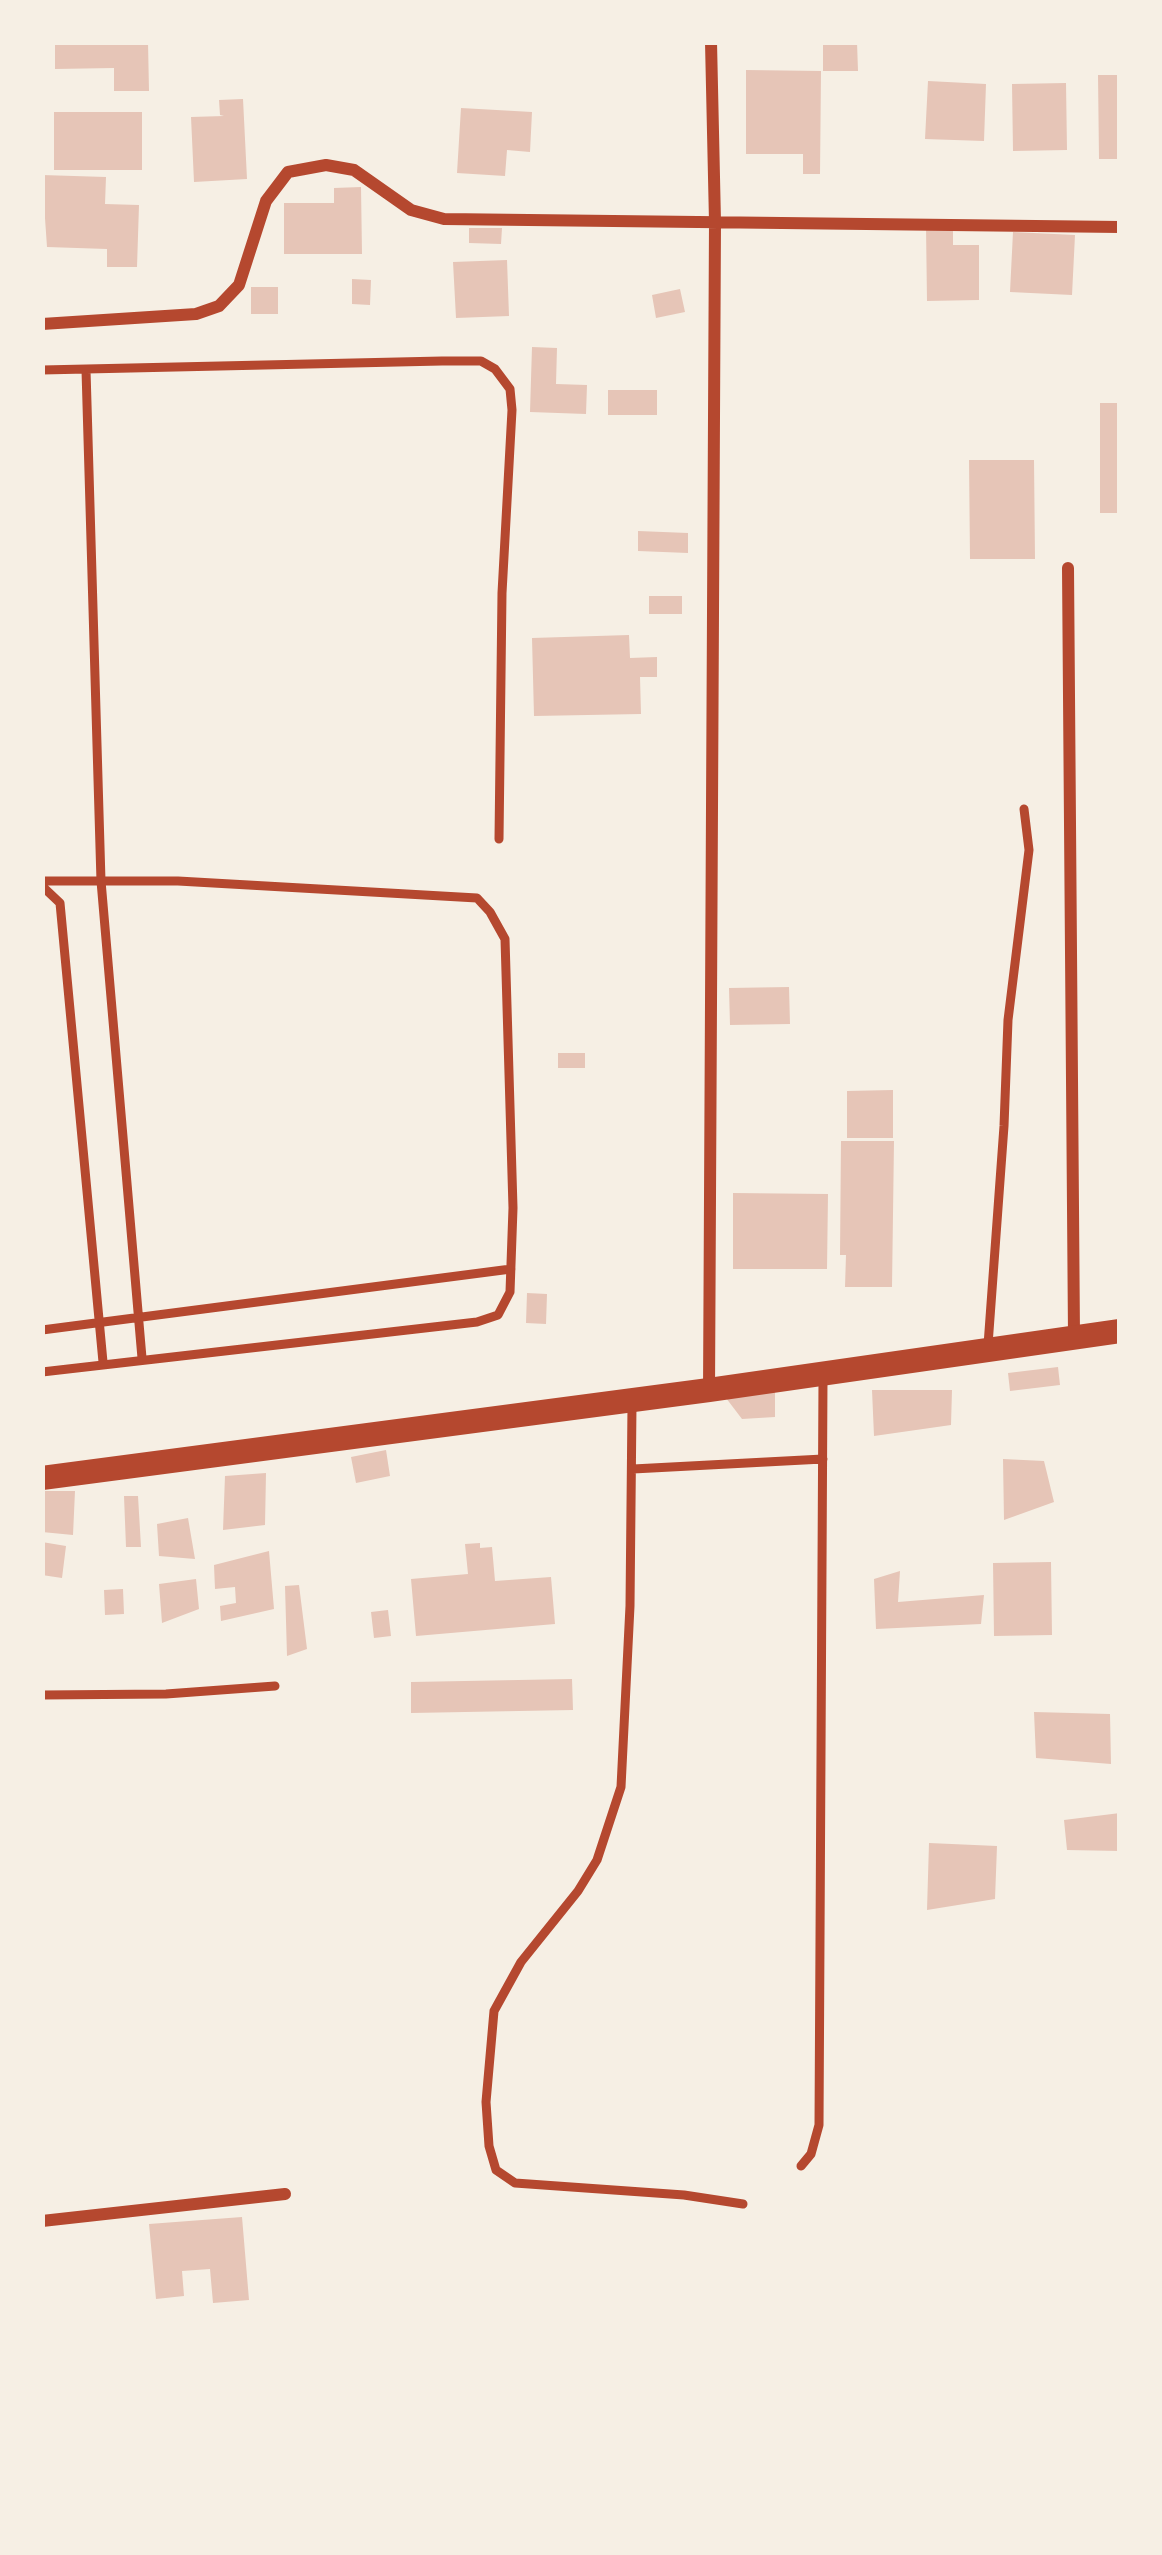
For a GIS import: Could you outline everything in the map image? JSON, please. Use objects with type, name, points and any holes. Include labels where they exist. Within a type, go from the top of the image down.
[{"type":"main road","points":[[42,1478],[710,1390],[1120,1330]]},
{"type":"street","points":[[710,1390],[715,222],[711,42]]},
{"type":"street","points":[[42,324],[196,314],[219,306],[239,285],[266,201],[288,172],[326,164],[354,170],[411,210],[444,219],[1120,227]]},
{"type":"street","points":[[1068,568],[1074,1337]]},
{"type":"street","points":[[42,2222],[285,2194]]},
{"type":"lane","points":[[42,370],[442,361],[481,362],[502,376],[510,389],[512,410],[502,593],[499,839]]},
{"type":"lane","points":[[86,370],[101,881],[142,1358]]},
{"type":"lane","points":[[987,1350],[1007,1021],[1029,850],[1024,809]]},
{"type":"lane","points":[[42,884],[101,881],[448,893],[477,898],[505,939],[511,1269],[507,1302],[499,1315],[477,1322],[42,1372]]},
{"type":"lane","points":[[42,884],[60,903],[103,1362]]},
{"type":"lane","points":[[42,1330],[511,1269]]},
{"type":"lane","points":[[801,2166],[811,2154],[820,2125],[824,1373]]},
{"type":"lane","points":[[632,1400],[621,1787],[597,1860],[520,1962],[494,2011],[486,2102],[489,2146],[496,2170],[515,2183],[743,2204]]},
{"type":"lane","points":[[633,1469],[823,1459]]},
{"type":"lane","points":[[42,1695],[166,1694],[275,1686]]},
{"type":"building","points":[[55,42],[148,42],[149,91],[114,91],[114,68],[55,69]]},
{"type":"building","points":[[823,42],[857,42],[858,71],[823,71]]},
{"type":"building","points":[[746,70],[821,71],[820,174],[803,174],[803,154],[746,154]]},
{"type":"building","points":[[1098,75],[1120,75],[1120,159],[1099,159]]},
{"type":"building","points":[[928,81],[986,84],[984,141],[925,139]]},
{"type":"building","points":[[1066,83],[1067,150],[1013,151],[1012,84]]},
{"type":"building","points":[[243,99],[247,179],[194,182],[191,117],[224,116],[219,100]]},
{"type":"building","points":[[461,108],[532,112],[530,152],[507,150],[505,176],[457,173]]},
{"type":"building","points":[[54,112],[142,112],[142,170],[54,170]]},
{"type":"building","points":[[42,175],[106,177],[105,204],[139,205],[137,267],[107,267],[107,249],[47,247]]},
{"type":"building","points":[[361,187],[362,254],[284,254],[284,203],[334,203],[334,188]]},
{"type":"building","points":[[926,226],[953,226],[953,245],[979,245],[979,300],[927,301]]},
{"type":"building","points":[[469,228],[502,228],[501,244],[469,243]]},
{"type":"building","points":[[1013,232],[1075,235],[1072,295],[1010,292]]},
{"type":"building","points":[[507,260],[509,316],[456,318],[453,262]]},
{"type":"building","points":[[352,279],[371,280],[370,305],[352,304]]},
{"type":"building","points":[[251,287],[278,287],[278,314],[251,314]]},
{"type":"building","points":[[680,289],[685,312],[656,318],[652,295]]},
{"type":"building","points":[[532,347],[557,348],[556,384],[587,385],[586,414],[530,412]]},
{"type":"building","points":[[608,390],[657,390],[657,415],[608,415]]},
{"type":"building","points":[[1100,403],[1120,403],[1120,513],[1100,513]]},
{"type":"building","points":[[969,460],[1034,460],[1035,559],[970,559]]},
{"type":"building","points":[[638,531],[688,533],[688,553],[638,551]]},
{"type":"building","points":[[649,596],[682,596],[682,614],[649,614]]},
{"type":"building","points":[[629,635],[630,658],[657,657],[657,677],[640,677],[641,714],[534,716],[532,638]]},
{"type":"building","points":[[789,987],[790,1024],[730,1025],[729,988]]},
{"type":"building","points":[[558,1053],[585,1053],[585,1068],[558,1068]]},
{"type":"building","points":[[893,1090],[893,1138],[847,1138],[847,1091]]},
{"type":"building","points":[[841,1141],[894,1141],[892,1287],[845,1287],[846,1255],[840,1255]]},
{"type":"building","points":[[733,1193],[828,1194],[827,1269],[733,1269]]},
{"type":"building","points":[[527,1293],[547,1294],[546,1324],[526,1323]]},
{"type":"building","points":[[1058,1367],[1060,1385],[1010,1391],[1008,1373]]},
{"type":"building","points":[[775,1389],[775,1417],[742,1419],[726,1398]]},
{"type":"building","points":[[872,1390],[952,1390],[951,1425],[874,1436]]},
{"type":"building","points":[[386,1450],[390,1476],[356,1483],[351,1457]]},
{"type":"building","points":[[1003,1459],[1044,1461],[1054,1502],[1004,1520]]},
{"type":"building","points":[[266,1473],[265,1525],[223,1530],[225,1476]]},
{"type":"building","points":[[42,1491],[75,1491],[73,1535],[42,1532]]},
{"type":"building","points":[[124,1496],[138,1496],[141,1547],[126,1547]]},
{"type":"building","points":[[188,1518],[195,1559],[159,1556],[157,1524]]},
{"type":"building","points":[[42,1542],[66,1546],[62,1578],[42,1575]]},
{"type":"building","points":[[480,1543],[480,1548],[492,1547],[495,1581],[551,1577],[555,1624],[416,1636],[411,1579],[468,1574],[465,1544]]},
{"type":"building","points":[[269,1551],[274,1609],[221,1621],[220,1606],[236,1603],[235,1587],[215,1589],[214,1565]]},
{"type":"building","points":[[1051,1562],[1052,1635],[994,1636],[993,1563]]},
{"type":"building","points":[[900,1571],[898,1602],[984,1595],[981,1624],[876,1629],[874,1579]]},
{"type":"building","points":[[196,1579],[199,1609],[162,1623],[159,1584]]},
{"type":"building","points":[[299,1585],[307,1649],[287,1656],[285,1586]]},
{"type":"building","points":[[123,1589],[124,1614],[105,1615],[104,1590]]},
{"type":"building","points":[[388,1610],[391,1636],[374,1638],[371,1612]]},
{"type":"building","points":[[572,1679],[573,1710],[411,1713],[411,1682]]},
{"type":"building","points":[[1034,1712],[1110,1714],[1111,1764],[1036,1758]]},
{"type":"building","points":[[1120,1813],[1120,1851],[1067,1850],[1064,1820]]},
{"type":"building","points":[[929,1843],[997,1846],[995,1899],[927,1910]]},
{"type":"building","points":[[242,2217],[249,2300],[213,2303],[210,2269],[182,2271],[184,2296],[156,2299],[149,2224]]}]
